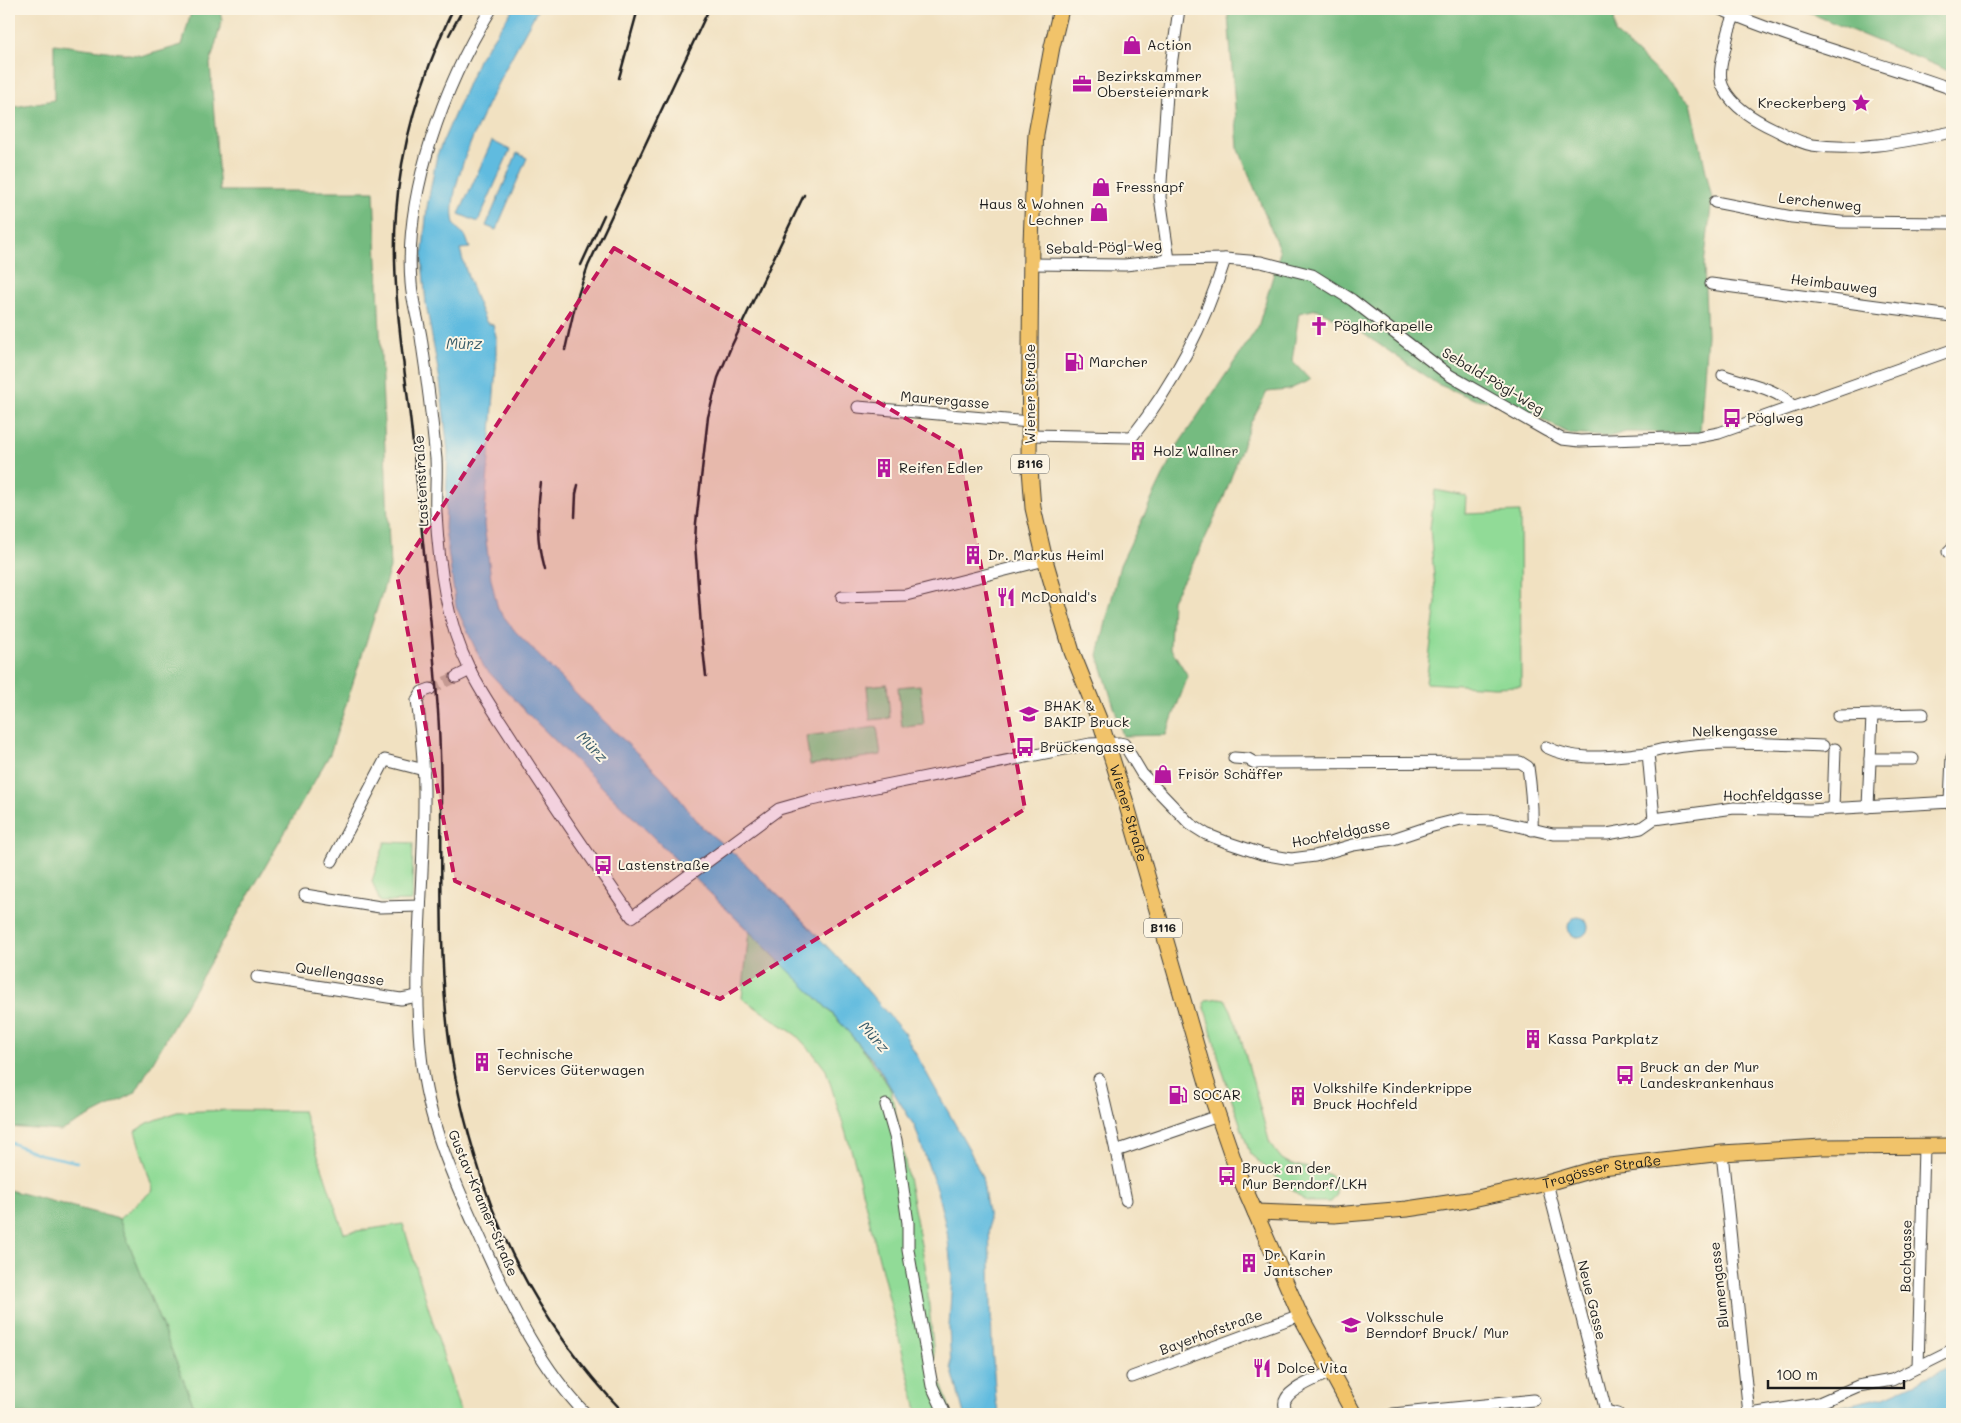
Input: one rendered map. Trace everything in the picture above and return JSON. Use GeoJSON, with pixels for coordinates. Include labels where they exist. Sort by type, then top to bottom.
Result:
{"type":"FeatureCollection","features":[{"type":"Feature","properties":{"kind":"main road","name":"Wiener Straße"},"geometry":{"type":"LineString","coordinates":[[1061,9],[1036,134],[1031,264],[1030,428],[1033,508],[1045,560],[1072,652],[1107,743],[1218,1116],[1238,1173],[1300,1316],[1354,1414]]}},
{"type":"Feature","properties":{"kind":"main road","name":"Tragösser Straße"},"geometry":{"type":"LineString","coordinates":[[1254,1212],[1334,1214],[1389,1212],[1468,1200],[1547,1183],[1602,1167],[1722,1153],[1822,1147],[1952,1146]]}},
{"type":"Feature","properties":{"kind":"street","name":"Lastenstraße"},"geometry":{"type":"LineString","coordinates":[[491,9],[473,39],[445,100],[423,162],[410,256],[413,303],[432,411],[437,486],[436,511],[446,600],[458,642],[470,670],[528,765],[632,917],[779,809],[812,800],[1090,744],[1107,743]]}},
{"type":"Feature","properties":{"kind":"street"},"geometry":{"type":"LineString","coordinates":[[1169,260],[1160,197],[1167,94],[1179,9]]}},
{"type":"Feature","properties":{"kind":"street"},"geometry":{"type":"LineString","coordinates":[[1720,9],[1810,44],[1952,89]]}},
{"type":"Feature","properties":{"kind":"street"},"geometry":{"type":"LineString","coordinates":[[1735,15],[1721,63],[1721,76],[1724,88],[1739,107],[1756,120],[1811,145],[1852,147],[1914,140],[1952,132]]}},
{"type":"Feature","properties":{"kind":"street","name":"Lerchenweg"},"geometry":{"type":"LineString","coordinates":[[1716,202],[1792,216],[1840,222],[1952,223]]}},
{"type":"Feature","properties":{"kind":"street","name":"Sebald-Pögl-Weg"},"geometry":{"type":"LineString","coordinates":[[1031,264],[1125,264],[1169,260],[1225,259],[1261,262],[1312,275],[1352,300],[1449,376],[1562,439],[1580,441],[1698,437],[1719,433],[1952,350]]}},
{"type":"Feature","properties":{"kind":"street","name":"Maurergasse"},"geometry":{"type":"LineString","coordinates":[[858,407],[1030,428],[1132,437],[1196,336],[1215,291],[1225,259]]}},
{"type":"Feature","properties":{"kind":"street","name":"Heimbauweg"},"geometry":{"type":"LineString","coordinates":[[1711,284],[1952,316]]}},
{"type":"Feature","properties":{"kind":"street"},"geometry":{"type":"LineString","coordinates":[[1723,374],[1775,392],[1786,398],[1792,406]]}},
{"type":"Feature","properties":{"kind":"street"},"geometry":{"type":"LineString","coordinates":[[842,597],[906,595],[955,581],[1045,560]]}},
{"type":"Feature","properties":{"kind":"street"},"geometry":{"type":"LineString","coordinates":[[456,677],[470,670]]}},
{"type":"Feature","properties":{"kind":"street","name":"Gustav-Kramer-Straße"},"geometry":{"type":"LineString","coordinates":[[430,689],[422,692],[417,700],[422,734],[424,770],[418,996],[421,1058],[427,1095],[436,1134],[456,1187],[519,1320],[555,1376],[586,1414]]}},
{"type":"Feature","properties":{"kind":"street"},"geometry":{"type":"LineString","coordinates":[[1838,716],[1923,714]]}},
{"type":"Feature","properties":{"kind":"street"},"geometry":{"type":"LineString","coordinates":[[1868,807],[1872,715]]}},
{"type":"Feature","properties":{"kind":"street","name":"Hochfeldgasse"},"geometry":{"type":"LineString","coordinates":[[1107,743],[1124,744],[1142,774],[1190,824],[1206,834],[1262,854],[1291,858],[1315,856],[1353,845],[1393,839],[1429,826],[1462,819],[1492,820],[1553,834],[1607,834],[1641,828],[1654,819],[1734,808],[1833,809],[1951,802],[1952,757]]}},
{"type":"Feature","properties":{"kind":"street","name":"Nelkengasse"},"geometry":{"type":"LineString","coordinates":[[1648,753],[1672,747],[1738,744],[1823,746]]}},
{"type":"Feature","properties":{"kind":"street"},"geometry":{"type":"LineString","coordinates":[[1546,747],[1562,754],[1579,758],[1648,753],[1654,819]]}},
{"type":"Feature","properties":{"kind":"street","name":"Hochfeldgasse"},"geometry":{"type":"LineString","coordinates":[[1833,809],[1835,749]]}},
{"type":"Feature","properties":{"kind":"street"},"geometry":{"type":"LineString","coordinates":[[1234,758],[1248,759],[1255,763],[1520,762],[1528,767],[1532,805],[1532,830]]}},
{"type":"Feature","properties":{"kind":"street"},"geometry":{"type":"LineString","coordinates":[[1870,759],[1913,759]]}},
{"type":"Feature","properties":{"kind":"street"},"geometry":{"type":"LineString","coordinates":[[332,861],[385,760],[424,770]]}},
{"type":"Feature","properties":{"kind":"street"},"geometry":{"type":"LineString","coordinates":[[305,895],[380,907],[420,906]]}},
{"type":"Feature","properties":{"kind":"street","name":"Quellengasse"},"geometry":{"type":"LineString","coordinates":[[257,977],[401,998],[418,996]]}},
{"type":"Feature","properties":{"kind":"street"},"geometry":{"type":"LineString","coordinates":[[1099,1078],[1126,1200]]}},
{"type":"Feature","properties":{"kind":"street"},"geometry":{"type":"LineString","coordinates":[[886,1105],[896,1140],[908,1223],[908,1250],[932,1386],[945,1414]]}},
{"type":"Feature","properties":{"kind":"street"},"geometry":{"type":"LineString","coordinates":[[1116,1151],[1218,1116]]}},
{"type":"Feature","properties":{"kind":"street","name":"Bachgasse"},"geometry":{"type":"LineString","coordinates":[[1918,1367],[1924,1147]]}},
{"type":"Feature","properties":{"kind":"street","name":"Blumengasse"},"geometry":{"type":"LineString","coordinates":[[1722,1153],[1750,1414]]}},
{"type":"Feature","properties":{"kind":"street","name":"Neue Gasse"},"geometry":{"type":"LineString","coordinates":[[1547,1183],[1606,1411],[1618,1414]]}},
{"type":"Feature","properties":{"kind":"street","name":"Bayerhofstraße"},"geometry":{"type":"LineString","coordinates":[[1132,1378],[1300,1316]]}},
{"type":"Feature","properties":{"kind":"street"},"geometry":{"type":"LineString","coordinates":[[1750,1414],[1819,1403],[1858,1386],[1892,1380],[1952,1350]]}},
{"type":"Feature","properties":{"kind":"street"},"geometry":{"type":"LineString","coordinates":[[1287,1414],[1284,1406],[1286,1397],[1296,1389],[1330,1372]]}},
{"type":"Feature","properties":{"kind":"street"},"geometry":{"type":"LineString","coordinates":[[1393,1414],[1534,1400]]}},
{"type":"Feature","properties":{"kind":"highlighted area"},"geometry":{"type":"Polygon","coordinates":[[[614,248],[960,450],[1025,809],[720,999],[455,881],[397,575],[614,248]]]}},
{"type":"Feature","properties":{"kind":"green space"},"geometry":{"type":"Polygon","coordinates":[[[192,9],[219,9],[222,20],[210,64],[220,191],[374,191],[390,568],[330,754],[135,1093],[61,1131],[9,1127],[9,108],[54,100],[54,44],[144,56],[182,45],[192,9]]]}},
{"type":"Feature","properties":{"kind":"green space"},"geometry":{"type":"Polygon","coordinates":[[[1231,9],[1614,9],[1615,33],[1691,103],[1712,199],[1704,265],[1707,335],[1700,433],[1626,432],[1608,437],[1570,434],[1518,404],[1474,399],[1437,384],[1358,330],[1317,309],[1299,313],[1292,361],[1310,380],[1288,390],[1267,392],[1251,422],[1224,497],[1199,552],[1172,600],[1170,647],[1188,676],[1166,735],[1123,736],[1098,655],[1120,565],[1178,445],[1258,327],[1280,252],[1238,147],[1228,15],[1231,9]]]}},
{"type":"Feature","properties":{"kind":"green space"},"geometry":{"type":"Polygon","coordinates":[[[1800,9],[1952,9],[1952,73],[1940,67],[1800,9]]]}},
{"type":"Feature","properties":{"kind":"green space"},"geometry":{"type":"Polygon","coordinates":[[[1435,490],[1466,496],[1465,514],[1520,512],[1521,686],[1495,687],[1426,683],[1436,602],[1430,528],[1435,490]]]}},
{"type":"Feature","properties":{"kind":"green space"},"geometry":{"type":"Polygon","coordinates":[[[887,684],[890,718],[870,720],[867,686],[887,684]]]}},
{"type":"Feature","properties":{"kind":"green space"},"geometry":{"type":"Polygon","coordinates":[[[920,685],[924,725],[902,727],[898,687],[920,685]]]}},
{"type":"Feature","properties":{"kind":"green space"},"geometry":{"type":"Polygon","coordinates":[[[877,727],[881,755],[810,765],[806,736],[877,727]]]}},
{"type":"Feature","properties":{"kind":"green space"},"geometry":{"type":"Polygon","coordinates":[[[385,842],[413,843],[412,901],[380,902],[372,881],[385,842]]]}},
{"type":"Feature","properties":{"kind":"green space"},"geometry":{"type":"Polygon","coordinates":[[[749,931],[843,1026],[860,1046],[891,1090],[925,1265],[935,1367],[952,1414],[918,1414],[854,1159],[826,1070],[796,1035],[742,998],[749,931]]]}},
{"type":"Feature","properties":{"kind":"green space"},"geometry":{"type":"Polygon","coordinates":[[[1225,999],[1240,1035],[1270,1144],[1282,1159],[1291,1164],[1321,1171],[1332,1176],[1336,1187],[1336,1196],[1331,1202],[1306,1202],[1250,1154],[1221,1066],[1204,1003],[1207,1000],[1225,999]]]}},
{"type":"Feature","properties":{"kind":"green space"},"geometry":{"type":"Polygon","coordinates":[[[230,1110],[303,1111],[344,1233],[403,1224],[461,1414],[197,1414],[119,1219],[153,1190],[135,1131],[148,1123],[177,1112],[230,1110]]]}},
{"type":"Feature","properties":{"kind":"green space"},"geometry":{"type":"Polygon","coordinates":[[[9,1190],[119,1219],[197,1414],[9,1414],[9,1190]]]}},
{"type":"Feature","properties":{"kind":"water","name":"Mürz"},"geometry":{"type":"Polygon","coordinates":[[[513,9],[538,9],[513,53],[469,146],[459,176],[453,203],[454,223],[464,234],[470,248],[460,249],[468,276],[485,320],[493,325],[496,336],[496,367],[484,525],[491,579],[498,609],[515,631],[577,695],[663,778],[702,827],[738,857],[786,903],[855,976],[904,1033],[969,1149],[982,1177],[989,1219],[992,1347],[996,1401],[999,1414],[964,1414],[951,1367],[949,1327],[952,1276],[947,1231],[937,1191],[915,1127],[876,1064],[832,1013],[529,715],[484,667],[456,607],[445,529],[448,452],[440,381],[426,304],[422,260],[427,207],[437,155],[478,60],[513,9]]]}},
{"type":"Feature","properties":{"kind":"water"},"geometry":{"type":"Polygon","coordinates":[[[492,141],[510,150],[478,222],[459,214],[492,141]]]}},
{"type":"Feature","properties":{"kind":"water"},"geometry":{"type":"Polygon","coordinates":[[[517,153],[527,158],[496,230],[486,226],[517,153]]]}},
{"type":"Feature","properties":{"kind":"water"},"geometry":{"type":"Polygon","coordinates":[[[1578,917],[1585,920],[1588,927],[1585,934],[1578,937],[1571,934],[1568,927],[1571,920],[1578,917]]]}},
{"type":"Feature","properties":{"kind":"water"},"geometry":{"type":"Polygon","coordinates":[[[1952,1366],[1952,1414],[1807,1414],[1882,1397],[1952,1366]]]}},
{"type":"Feature","properties":{"kind":"waterway"},"geometry":{"type":"LineString","coordinates":[[9,1142],[39,1154],[77,1162]]}},
{"type":"Feature","properties":{"kind":"tunnel"},"geometry":{"type":"LineString","coordinates":[[430,689],[456,677]]}},
{"type":"Feature","properties":{"kind":"railway"},"geometry":{"type":"LineString","coordinates":[[453,9],[432,58],[408,134],[399,186],[395,240],[396,293],[422,532],[438,711],[441,786],[443,974],[448,1030],[453,1067],[465,1121],[500,1228],[534,1295],[554,1326],[599,1386],[625,1414]]}},
{"type":"Feature","properties":{"kind":"railway"},"geometry":{"type":"LineString","coordinates":[[449,35],[463,9]]}},
{"type":"Feature","properties":{"kind":"railway"},"geometry":{"type":"LineString","coordinates":[[619,78],[638,9]]}},
{"type":"Feature","properties":{"kind":"railway"},"geometry":{"type":"LineString","coordinates":[[565,350],[576,301],[588,266],[709,9]]}},
{"type":"Feature","properties":{"kind":"railway"},"geometry":{"type":"LineString","coordinates":[[706,676],[695,543],[708,417],[718,378],[731,347],[804,195]]}},
{"type":"Feature","properties":{"kind":"railway"},"geometry":{"type":"LineString","coordinates":[[581,265],[604,215]]}},
{"type":"Feature","properties":{"kind":"railway"},"geometry":{"type":"LineString","coordinates":[[541,483],[538,527],[544,570]]}},
{"type":"Feature","properties":{"kind":"railway"},"geometry":{"type":"LineString","coordinates":[[575,517],[578,485]]}},
{"type":"Feature","properties":{"kind":"place","name":"Action"},"geometry":{"type":"Point","coordinates":[1132,45]}},
{"type":"Feature","properties":{"kind":"place","name":"Bezirkskammer Obersteiermark"},"geometry":{"type":"Point","coordinates":[1082,84]}},
{"type":"Feature","properties":{"kind":"place","name":"Kreckerberg"},"geometry":{"type":"Point","coordinates":[1861,103]}},
{"type":"Feature","properties":{"kind":"place","name":"Fressnapf"},"geometry":{"type":"Point","coordinates":[1101,187]}},
{"type":"Feature","properties":{"kind":"place","name":"Haus & Wohnen Lechner"},"geometry":{"type":"Point","coordinates":[1099,212]}},
{"type":"Feature","properties":{"kind":"place","name":"Pöglhofkapelle"},"geometry":{"type":"Point","coordinates":[1319,326]}},
{"type":"Feature","properties":{"kind":"place","name":"Marcher"},"geometry":{"type":"Point","coordinates":[1074,362]}},
{"type":"Feature","properties":{"kind":"place","name":"Pöglweg"},"geometry":{"type":"Point","coordinates":[1732,418]}},
{"type":"Feature","properties":{"kind":"place","name":"Holz Wallner"},"geometry":{"type":"Point","coordinates":[1138,451]}},
{"type":"Feature","properties":{"kind":"place","name":"Reifen Edler"},"geometry":{"type":"Point","coordinates":[884,468]}},
{"type":"Feature","properties":{"kind":"place","name":"Dr. Markus Heiml"},"geometry":{"type":"Point","coordinates":[973,555]}},
{"type":"Feature","properties":{"kind":"place","name":"McDonald's"},"geometry":{"type":"Point","coordinates":[1006,597]}},
{"type":"Feature","properties":{"kind":"place","name":"BHAK & BAKIP Bruck"},"geometry":{"type":"Point","coordinates":[1029,714]}},
{"type":"Feature","properties":{"kind":"place","name":"Brückengasse"},"geometry":{"type":"Point","coordinates":[1025,747]}},
{"type":"Feature","properties":{"kind":"place","name":"Frisör Schäffer"},"geometry":{"type":"Point","coordinates":[1163,774]}},
{"type":"Feature","properties":{"kind":"place","name":"Lastenstraße"},"geometry":{"type":"Point","coordinates":[603,865]}},
{"type":"Feature","properties":{"kind":"place","name":"Kassa Parkplatz"},"geometry":{"type":"Point","coordinates":[1533,1039]}},
{"type":"Feature","properties":{"kind":"place","name":"Technische Services Güterwagen"},"geometry":{"type":"Point","coordinates":[482,1062]}},
{"type":"Feature","properties":{"kind":"place","name":"Bruck an der Mur Landeskrankenhaus"},"geometry":{"type":"Point","coordinates":[1625,1075]}},
{"type":"Feature","properties":{"kind":"place","name":"SOCAR"},"geometry":{"type":"Point","coordinates":[1178,1095]}},
{"type":"Feature","properties":{"kind":"place","name":"Volkshilfe Kinderkrippe Bruck Hochfeld"},"geometry":{"type":"Point","coordinates":[1298,1096]}},
{"type":"Feature","properties":{"kind":"place","name":"Bruck an der Mur Berndorf/LKH"},"geometry":{"type":"Point","coordinates":[1227,1176]}},
{"type":"Feature","properties":{"kind":"place","name":"Dr. Karin Jantscher"},"geometry":{"type":"Point","coordinates":[1249,1263]}},
{"type":"Feature","properties":{"kind":"place","name":"Volksschule Berndorf Bruck/ Mur"},"geometry":{"type":"Point","coordinates":[1351,1325]}},
{"type":"Feature","properties":{"kind":"place","name":"Dolce Vita"},"geometry":{"type":"Point","coordinates":[1262,1368]}}]}
